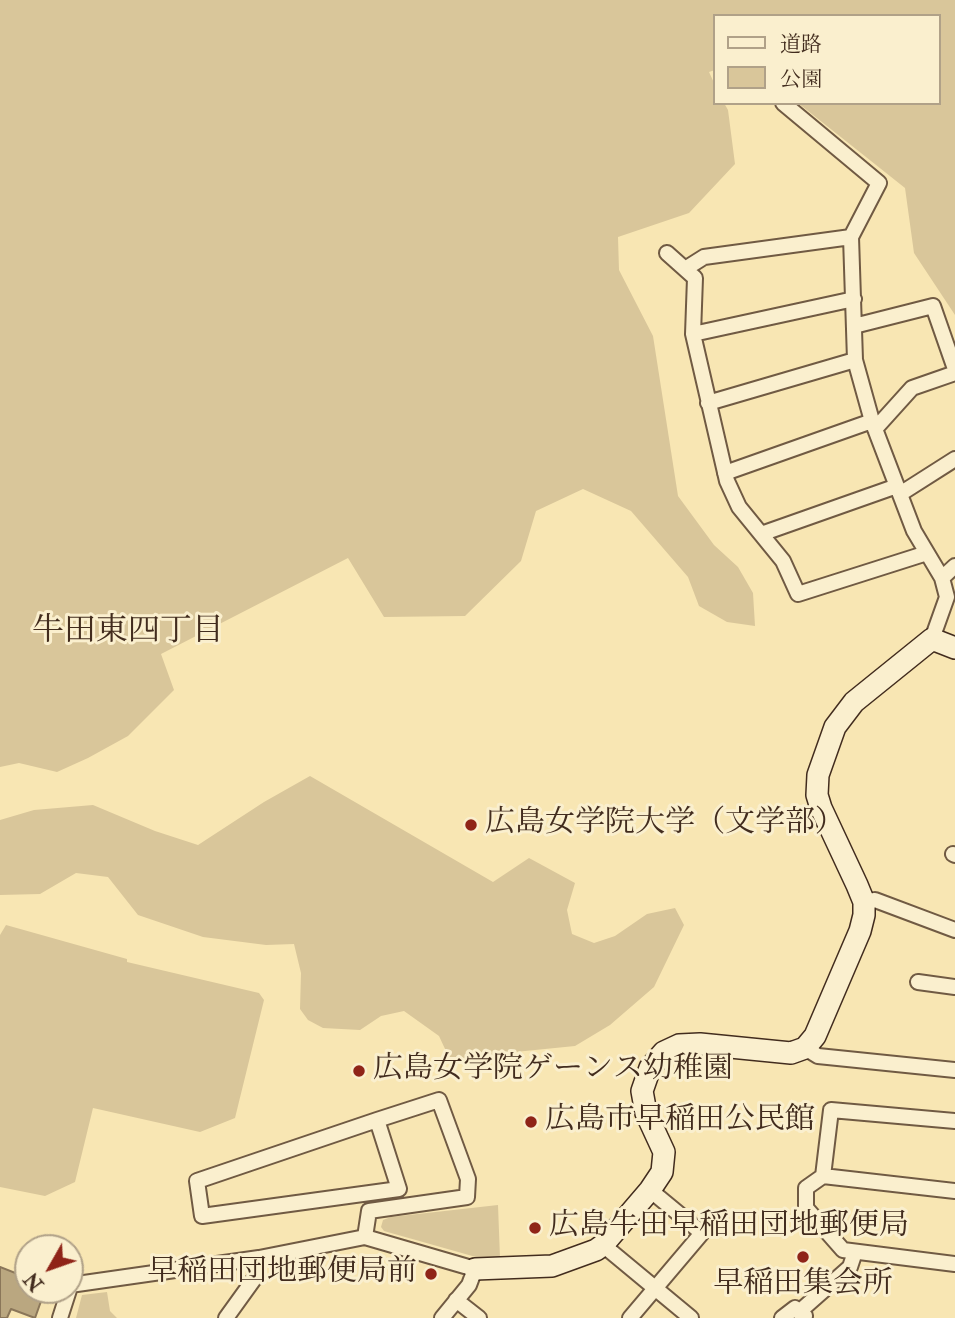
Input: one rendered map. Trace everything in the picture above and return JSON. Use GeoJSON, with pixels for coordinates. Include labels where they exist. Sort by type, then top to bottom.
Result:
{"type":"FeatureCollection","features":[{"type":"Feature","properties":{"kind":"street"},"geometry":{"type":"LineString","coordinates":[[84,1286],[259,1258],[365,1237],[475,1269],[552,1266],[603,1245],[662,1172],[664,1152],[646,1113],[642,1091],[650,1068],[664,1052],[679,1045],[700,1044],[791,1053],[805,1048],[815,1036],[864,915],[864,902],[821,808],[817,795],[817,775],[835,727],[843,714],[932,639],[947,597],[942,578],[914,531],[898,490],[874,425],[855,360],[851,237],[879,183],[785,105]]}},
{"type":"Feature","properties":{"kind":"street"},"geometry":{"type":"LineString","coordinates":[[685,270],[704,257],[851,237]]}},
{"type":"Feature","properties":{"kind":"street"},"geometry":{"type":"LineString","coordinates":[[667,253],[695,278],[693,334],[725,473],[739,507],[783,561],[798,594],[927,553]]}},
{"type":"Feature","properties":{"kind":"street"},"geometry":{"type":"LineString","coordinates":[[693,334],[854,299]]}},
{"type":"Feature","properties":{"kind":"street"},"geometry":{"type":"LineString","coordinates":[[725,473],[874,425],[912,388],[955,371],[933,306],[854,326]]}},
{"type":"Feature","properties":{"kind":"street"},"geometry":{"type":"LineString","coordinates":[[708,403],[855,360]]}},
{"type":"Feature","properties":{"kind":"street"},"geometry":{"type":"LineString","coordinates":[[761,534],[898,490],[955,459]]}},
{"type":"Feature","properties":{"kind":"street"},"geometry":{"type":"LineString","coordinates":[[942,578],[955,566]]}},
{"type":"Feature","properties":{"kind":"street"},"geometry":{"type":"LineString","coordinates":[[932,639],[955,648]]}},
{"type":"Feature","properties":{"kind":"street"},"geometry":{"type":"LineString","coordinates":[[864,902],[875,900],[955,930]]}},
{"type":"Feature","properties":{"kind":"street"},"geometry":{"type":"LineString","coordinates":[[918,982],[955,987]]}},
{"type":"Feature","properties":{"kind":"street"},"geometry":{"type":"LineString","coordinates":[[805,1048],[818,1056],[955,1070]]}},
{"type":"Feature","properties":{"kind":"street"},"geometry":{"type":"LineString","coordinates":[[365,1237],[369,1211],[467,1197],[468,1178],[439,1100],[377,1120],[197,1181],[202,1216],[400,1189],[377,1120]]}},
{"type":"Feature","properties":{"kind":"street"},"geometry":{"type":"LineString","coordinates":[[824,1176],[831,1110],[955,1121]]}},
{"type":"Feature","properties":{"kind":"street"},"geometry":{"type":"LineString","coordinates":[[955,1191],[824,1176],[806,1188],[806,1208],[843,1250],[955,1264]]}},
{"type":"Feature","properties":{"kind":"street"},"geometry":{"type":"LineString","coordinates":[[630,1318],[702,1233],[650,1190]]}},
{"type":"Feature","properties":{"kind":"street"},"geometry":{"type":"LineString","coordinates":[[603,1245],[691,1318]]}},
{"type":"Feature","properties":{"kind":"street"},"geometry":{"type":"LineString","coordinates":[[782,1318],[794,1308],[803,1315],[850,1267],[855,1252]]}},
{"type":"Feature","properties":{"kind":"street"},"geometry":{"type":"LineString","coordinates":[[226,1318],[257,1275],[259,1258]]}},
{"type":"Feature","properties":{"kind":"street"},"geometry":{"type":"LineString","coordinates":[[442,1318],[469,1285],[475,1269]]}},
{"type":"Feature","properties":{"kind":"street"},"geometry":{"type":"LineString","coordinates":[[456,1300],[479,1318]]}},
{"type":"Feature","properties":{"kind":"green space"},"geometry":{"type":"Polygon","coordinates":[[[0,0],[955,0],[955,315],[914,253],[905,188],[801,105],[941,105],[941,14],[713,14],[713,71],[709,72],[713,81],[713,105],[725,105],[728,110],[735,164],[689,213],[618,237],[619,270],[653,336],[678,496],[714,545],[738,567],[753,593],[755,626],[727,622],[699,606],[688,577],[631,511],[583,489],[536,511],[521,561],[465,616],[384,617],[348,558],[161,654],[174,690],[128,736],[57,772],[19,763],[0,767],[0,0]]]}},
{"type":"Feature","properties":{"kind":"green space"},"geometry":{"type":"Polygon","coordinates":[[[310,776],[493,882],[529,858],[575,883],[567,910],[572,934],[594,943],[615,936],[647,914],[675,908],[684,925],[654,987],[610,1025],[575,1046],[515,1052],[452,1064],[439,1036],[404,1011],[381,1016],[360,1030],[323,1028],[308,1020],[300,1009],[301,973],[294,944],[266,945],[203,937],[138,915],[108,877],[76,873],[40,894],[0,895],[0,820],[34,810],[93,805],[155,831],[198,845],[310,776]]]}},
{"type":"Feature","properties":{"kind":"green space"},"geometry":{"type":"Polygon","coordinates":[[[6,925],[127,959],[127,962],[259,993],[264,1000],[235,1118],[200,1132],[93,1108],[75,1182],[45,1196],[0,1187],[0,935],[6,925]]]}},
{"type":"Feature","properties":{"kind":"green space"},"geometry":{"type":"Polygon","coordinates":[[[498,1205],[500,1258],[483,1259],[384,1231],[381,1227],[383,1220],[391,1217],[498,1205]]]}},
{"type":"Feature","properties":{"kind":"green space"},"geometry":{"type":"Polygon","coordinates":[[[107,1292],[110,1311],[117,1318],[76,1318],[80,1304],[84,1304],[84,1295],[107,1292]]]}},
{"type":"Feature","properties":{"kind":"shaded area"},"geometry":{"type":"Polygon","coordinates":[[[0,1267],[14,1272],[14,1304],[40,1304],[35,1318],[11,1309],[7,1318],[0,1318],[0,1267]]]}},
{"type":"Feature","properties":{"kind":"place","name":"広島女学院大学（文学部）"},"geometry":{"type":"Point","coordinates":[471,825]}},
{"type":"Feature","properties":{"kind":"place","name":"広島女学院ゲーンス幼稚園"},"geometry":{"type":"Point","coordinates":[359,1071]}},
{"type":"Feature","properties":{"kind":"place","name":"広島市早稲田公民館"},"geometry":{"type":"Point","coordinates":[531,1122]}},
{"type":"Feature","properties":{"kind":"place","name":"広島牛田早稲田団地郵便局"},"geometry":{"type":"Point","coordinates":[535,1228]}},
{"type":"Feature","properties":{"kind":"place","name":"早稲田集会所"},"geometry":{"type":"Point","coordinates":[803,1257]}},
{"type":"Feature","properties":{"kind":"place","name":"早稲田団地郵便局前"},"geometry":{"type":"Point","coordinates":[431,1274]}},
{"type":"Feature","properties":{"kind":"district","name":"牛田東四丁目"},"geometry":{"type":"Point","coordinates":[128,633]}}]}
